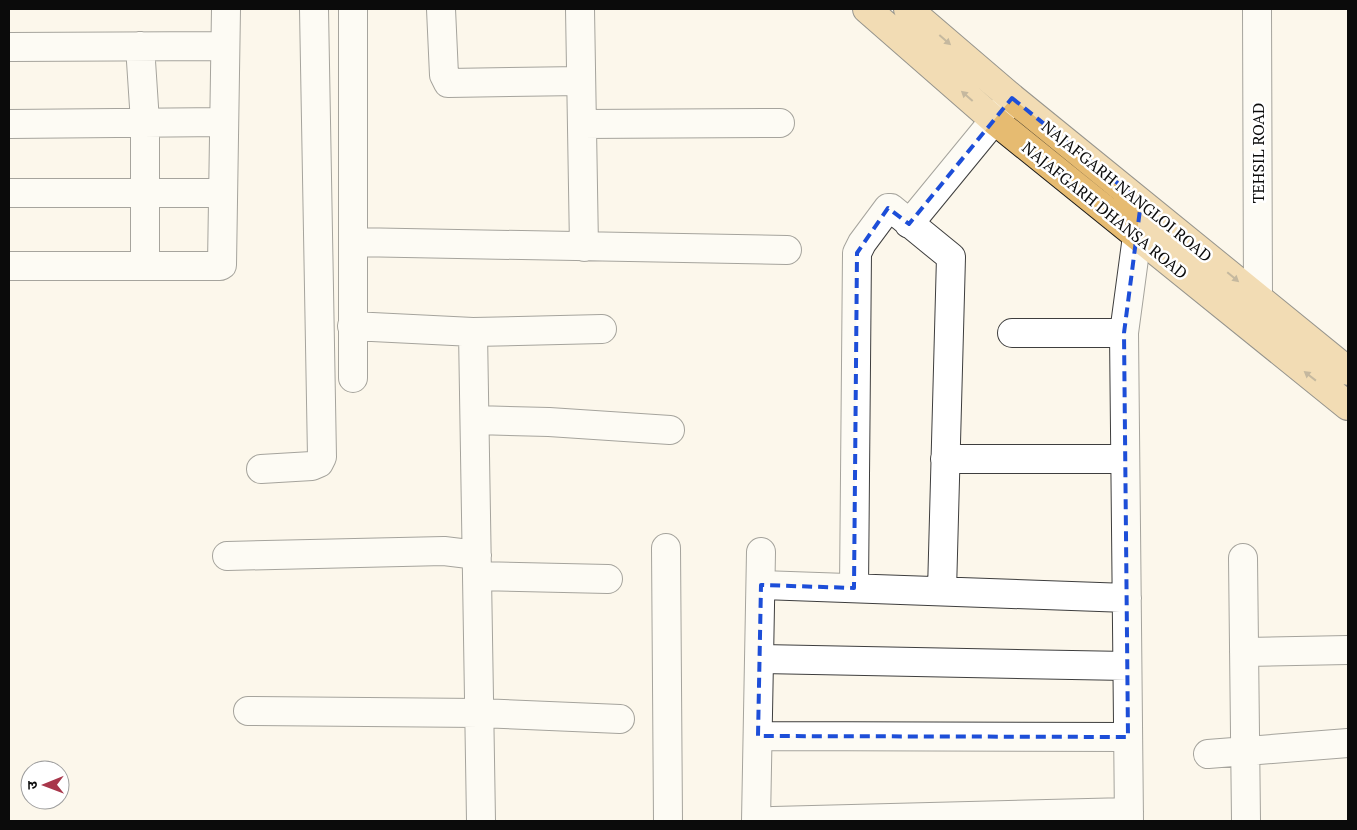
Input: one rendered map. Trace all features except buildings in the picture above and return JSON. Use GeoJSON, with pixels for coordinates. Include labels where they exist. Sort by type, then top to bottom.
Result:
{"type":"FeatureCollection","features":[{"type":"Feature","properties":{"kind":"main road","name":"NAJAFGARH DHANSA ROAD"},"geometry":{"type":"LineString","coordinates":[[867,9],[994,120],[1348,406]]}},
{"type":"Feature","properties":{"kind":"main road","name":"NAJAFGARH NANGLOI ROAD"},"geometry":{"type":"LineString","coordinates":[[908,9],[1012,98],[1348,371]]}},
{"type":"Feature","properties":{"kind":"street"},"geometry":{"type":"LineString","coordinates":[[9,266],[220,266],[226,9]]}},
{"type":"Feature","properties":{"kind":"street"},"geometry":{"type":"LineString","coordinates":[[261,469],[312,466],[319,464],[322,457],[314,9]]}},
{"type":"Feature","properties":{"kind":"street"},"geometry":{"type":"LineString","coordinates":[[352,378],[353,9]]}},
{"type":"Feature","properties":{"kind":"street"},"geometry":{"type":"LineString","coordinates":[[441,9],[444,75],[448,82],[581,81]]}},
{"type":"Feature","properties":{"kind":"street"},"geometry":{"type":"LineString","coordinates":[[580,9],[584,247]]}},
{"type":"Feature","properties":{"kind":"street","name":"TEHSIL ROAD"},"geometry":{"type":"LineString","coordinates":[[1257,9],[1258,298]]}},
{"type":"Feature","properties":{"kind":"street"},"geometry":{"type":"LineString","coordinates":[[140,46],[144,122],[145,266]]}},
{"type":"Feature","properties":{"kind":"street"},"geometry":{"type":"LineString","coordinates":[[9,47],[225,46]]}},
{"type":"Feature","properties":{"kind":"street"},"geometry":{"type":"LineString","coordinates":[[909,224],[1012,98]]}},
{"type":"Feature","properties":{"kind":"street"},"geometry":{"type":"LineString","coordinates":[[9,124],[224,122]]}},
{"type":"Feature","properties":{"kind":"street"},"geometry":{"type":"LineString","coordinates":[[582,124],[780,123]]}},
{"type":"Feature","properties":{"kind":"street"},"geometry":{"type":"LineString","coordinates":[[9,193],[222,193]]}},
{"type":"Feature","properties":{"kind":"street"},"geometry":{"type":"LineString","coordinates":[[773,821],[1129,816],[1124,333],[1142,202]]}},
{"type":"Feature","properties":{"kind":"street"},"geometry":{"type":"LineString","coordinates":[[854,588],[857,253],[862,243],[888,208],[891,208],[951,257],[942,591]]}},
{"type":"Feature","properties":{"kind":"street"},"geometry":{"type":"LineString","coordinates":[[353,242],[787,250]]}},
{"type":"Feature","properties":{"kind":"street"},"geometry":{"type":"LineString","coordinates":[[352,326],[473,332],[602,329]]}},
{"type":"Feature","properties":{"kind":"street"},"geometry":{"type":"LineString","coordinates":[[473,332],[481,821]]}},
{"type":"Feature","properties":{"kind":"street"},"geometry":{"type":"LineString","coordinates":[[1012,332],[1124,333]]}},
{"type":"Feature","properties":{"kind":"street"},"geometry":{"type":"LineString","coordinates":[[475,420],[549,422],[670,430]]}},
{"type":"Feature","properties":{"kind":"street"},"geometry":{"type":"LineString","coordinates":[[945,459],[1125,459]]}},
{"type":"Feature","properties":{"kind":"street"},"geometry":{"type":"LineString","coordinates":[[666,548],[668,821]]}},
{"type":"Feature","properties":{"kind":"street"},"geometry":{"type":"LineString","coordinates":[[227,556],[426,551],[477,566],[608,579]]}},
{"type":"Feature","properties":{"kind":"street"},"geometry":{"type":"LineString","coordinates":[[756,821],[761,552]]}},
{"type":"Feature","properties":{"kind":"street"},"geometry":{"type":"LineString","coordinates":[[1243,558],[1246,821]]}},
{"type":"Feature","properties":{"kind":"street"},"geometry":{"type":"LineString","coordinates":[[761,585],[1127,598]]}},
{"type":"Feature","properties":{"kind":"street"},"geometry":{"type":"LineString","coordinates":[[1244,652],[1348,650]]}},
{"type":"Feature","properties":{"kind":"street"},"geometry":{"type":"LineString","coordinates":[[759,659],[1127,666]]}},
{"type":"Feature","properties":{"kind":"street"},"geometry":{"type":"LineString","coordinates":[[248,711],[479,713],[620,719]]}},
{"type":"Feature","properties":{"kind":"street"},"geometry":{"type":"LineString","coordinates":[[758,736],[1128,737]]}},
{"type":"Feature","properties":{"kind":"street"},"geometry":{"type":"LineString","coordinates":[[1208,754],[1348,743]]}},
{"type":"Feature","properties":{"kind":"highlighted area"},"geometry":{"type":"Polygon","coordinates":[[[1012,98],[1141,202],[1124,333],[1128,737],[758,736],[761,585],[854,588],[857,253],[888,208],[909,224],[1012,98]]]}}]}
